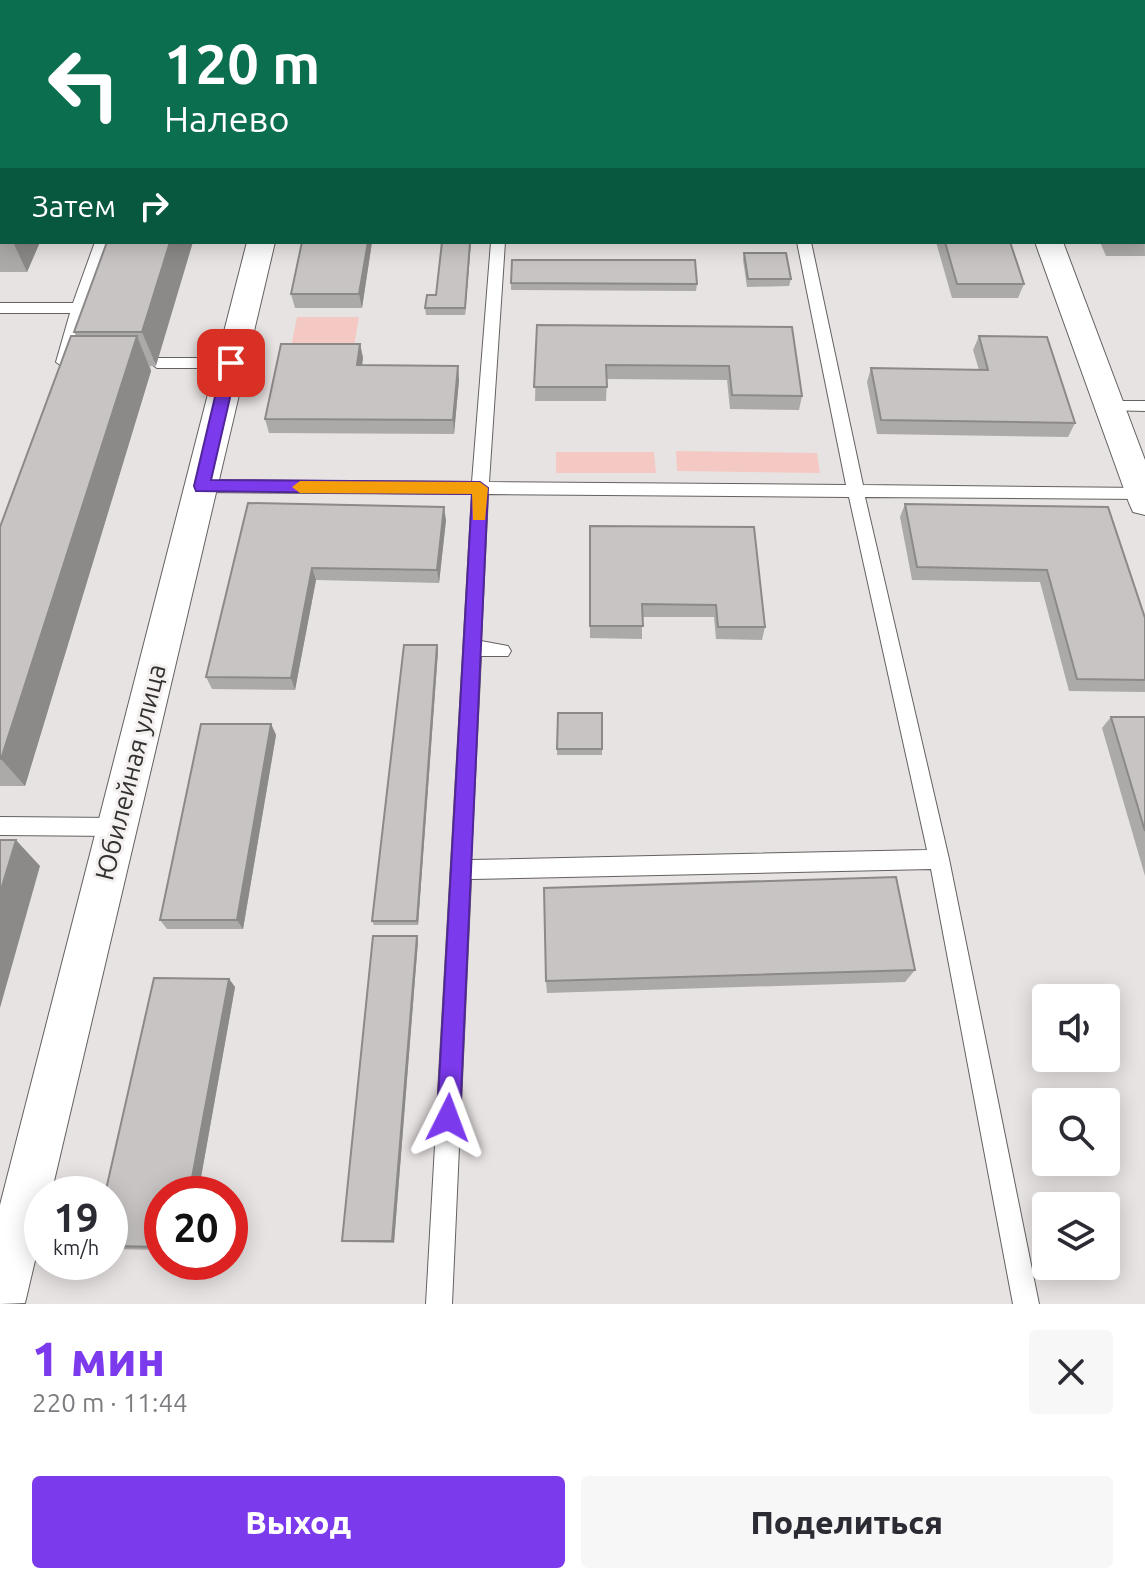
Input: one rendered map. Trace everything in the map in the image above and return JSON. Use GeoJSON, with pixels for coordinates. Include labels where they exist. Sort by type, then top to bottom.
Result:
{"type":"FeatureCollection","features":[{"type":"Feature","properties":{"kind":"street","name":"Юбилейная улица"},"geometry":{"type":"LineString","coordinates":[[0,1303],[261,244]]}},
{"type":"Feature","properties":{"kind":"street"},"geometry":{"type":"LineString","coordinates":[[1050,244],[1143,498]]}},
{"type":"Feature","properties":{"kind":"lane"},"geometry":{"type":"LineString","coordinates":[[66,370],[78,308],[101,244]]}},
{"type":"Feature","properties":{"kind":"lane"},"geometry":{"type":"LineString","coordinates":[[439,1304],[480,488],[498,244]]}},
{"type":"Feature","properties":{"kind":"lane"},"geometry":{"type":"LineString","coordinates":[[804,244],[856,492],[939,859],[1026,1304]]}},
{"type":"Feature","properties":{"kind":"lane"},"geometry":{"type":"LineString","coordinates":[[0,308],[78,308]]}},
{"type":"Feature","properties":{"kind":"lane"},"geometry":{"type":"LineString","coordinates":[[157,363],[231,363]]}},
{"type":"Feature","properties":{"kind":"lane"},"geometry":{"type":"LineString","coordinates":[[1110,406],[1145,406]]}},
{"type":"Feature","properties":{"kind":"lane"},"geometry":{"type":"LineString","coordinates":[[202,486],[1143,498]]}},
{"type":"Feature","properties":{"kind":"lane"},"geometry":{"type":"LineString","coordinates":[[472,648],[502,651]]}},
{"type":"Feature","properties":{"kind":"lane"},"geometry":{"type":"LineString","coordinates":[[0,826],[116,827]]}},
{"type":"Feature","properties":{"kind":"lane"},"geometry":{"type":"LineString","coordinates":[[461,870],[939,859]]}},
{"type":"Feature","properties":{"kind":"shaded area"},"geometry":{"type":"Polygon","coordinates":[[[297,317],[359,317],[353,353],[290,352],[297,317]]]}},
{"type":"Feature","properties":{"kind":"shaded area"},"geometry":{"type":"Polygon","coordinates":[[[676,451],[817,453],[820,473],[677,471],[676,451]]]}},
{"type":"Feature","properties":{"kind":"shaded area"},"geometry":{"type":"Polygon","coordinates":[[[556,452],[654,452],[656,473],[556,473],[556,452]]]}},
{"type":"Feature","properties":{"kind":"building"},"geometry":{"type":"Polygon","coordinates":[[[106,244],[169,244],[142,332],[74,332],[106,244]]]}},
{"type":"Feature","properties":{"kind":"building"},"geometry":{"type":"Polygon","coordinates":[[[302,244],[368,244],[359,294],[291,294],[302,244]]]}},
{"type":"Feature","properties":{"kind":"building"},"geometry":{"type":"Polygon","coordinates":[[[442,244],[470,244],[465,308],[425,308],[427,295],[436,295],[442,244]]]}},
{"type":"Feature","properties":{"kind":"building"},"geometry":{"type":"Polygon","coordinates":[[[946,244],[1011,244],[1024,284],[957,284],[946,244]]]}},
{"type":"Feature","properties":{"kind":"building"},"geometry":{"type":"Polygon","coordinates":[[[744,253],[786,253],[791,279],[748,279],[744,253]]]}},
{"type":"Feature","properties":{"kind":"building"},"geometry":{"type":"Polygon","coordinates":[[[512,260],[695,260],[697,284],[511,283],[512,260]]]}},
{"type":"Feature","properties":{"kind":"building"},"geometry":{"type":"Polygon","coordinates":[[[537,325],[792,327],[802,396],[732,395],[729,366],[606,365],[607,387],[534,387],[537,325]]]}},
{"type":"Feature","properties":{"kind":"building"},"geometry":{"type":"Polygon","coordinates":[[[71,336],[137,336],[0,759],[0,527],[71,336]]]}},
{"type":"Feature","properties":{"kind":"building"},"geometry":{"type":"Polygon","coordinates":[[[979,336],[1047,337],[1075,423],[881,420],[871,368],[988,370],[979,336]]]}},
{"type":"Feature","properties":{"kind":"building"},"geometry":{"type":"Polygon","coordinates":[[[281,344],[360,344],[357,365],[458,366],[453,420],[265,419],[281,344]]]}},
{"type":"Feature","properties":{"kind":"building"},"geometry":{"type":"Polygon","coordinates":[[[248,503],[444,507],[437,570],[312,568],[291,678],[206,677],[248,503]]]}},
{"type":"Feature","properties":{"kind":"building"},"geometry":{"type":"Polygon","coordinates":[[[905,504],[1108,507],[1145,618],[1145,680],[1077,679],[1047,570],[917,567],[905,504]]]}},
{"type":"Feature","properties":{"kind":"building"},"geometry":{"type":"Polygon","coordinates":[[[590,526],[754,527],[765,627],[718,627],[716,605],[642,604],[643,626],[590,626],[590,526]]]}},
{"type":"Feature","properties":{"kind":"building"},"geometry":{"type":"Polygon","coordinates":[[[404,645],[437,645],[417,921],[372,921],[404,645]]]}},
{"type":"Feature","properties":{"kind":"building"},"geometry":{"type":"Polygon","coordinates":[[[558,713],[602,713],[602,749],[557,749],[558,713]]]}},
{"type":"Feature","properties":{"kind":"building"},"geometry":{"type":"Polygon","coordinates":[[[1111,717],[1145,717],[1145,831],[1111,717]]]}},
{"type":"Feature","properties":{"kind":"building"},"geometry":{"type":"Polygon","coordinates":[[[201,724],[271,724],[237,920],[160,920],[201,724]]]}},
{"type":"Feature","properties":{"kind":"building"},"geometry":{"type":"Polygon","coordinates":[[[0,840],[16,840],[0,893],[0,840]]]}},
{"type":"Feature","properties":{"kind":"building"},"geometry":{"type":"Polygon","coordinates":[[[896,877],[915,970],[546,981],[544,888],[896,877]]]}},
{"type":"Feature","properties":{"kind":"building"},"geometry":{"type":"Polygon","coordinates":[[[373,936],[417,936],[392,1241],[342,1241],[373,936]]]}},
{"type":"Feature","properties":{"kind":"building"},"geometry":{"type":"Polygon","coordinates":[[[154,978],[229,979],[192,1176],[144,1176],[144,1247],[128,1246],[128,1176],[109,1176],[154,978]]]}},
{"type":"Feature","properties":{"kind":"slow traffic"},"geometry":{"type":"LineString","coordinates":[[300,487],[480,488],[479,515]]}},
{"type":"Feature","properties":{"kind":"route"},"geometry":{"type":"LineString","coordinates":[[231,363],[202,486],[480,488],[448,1118]]}}]}
